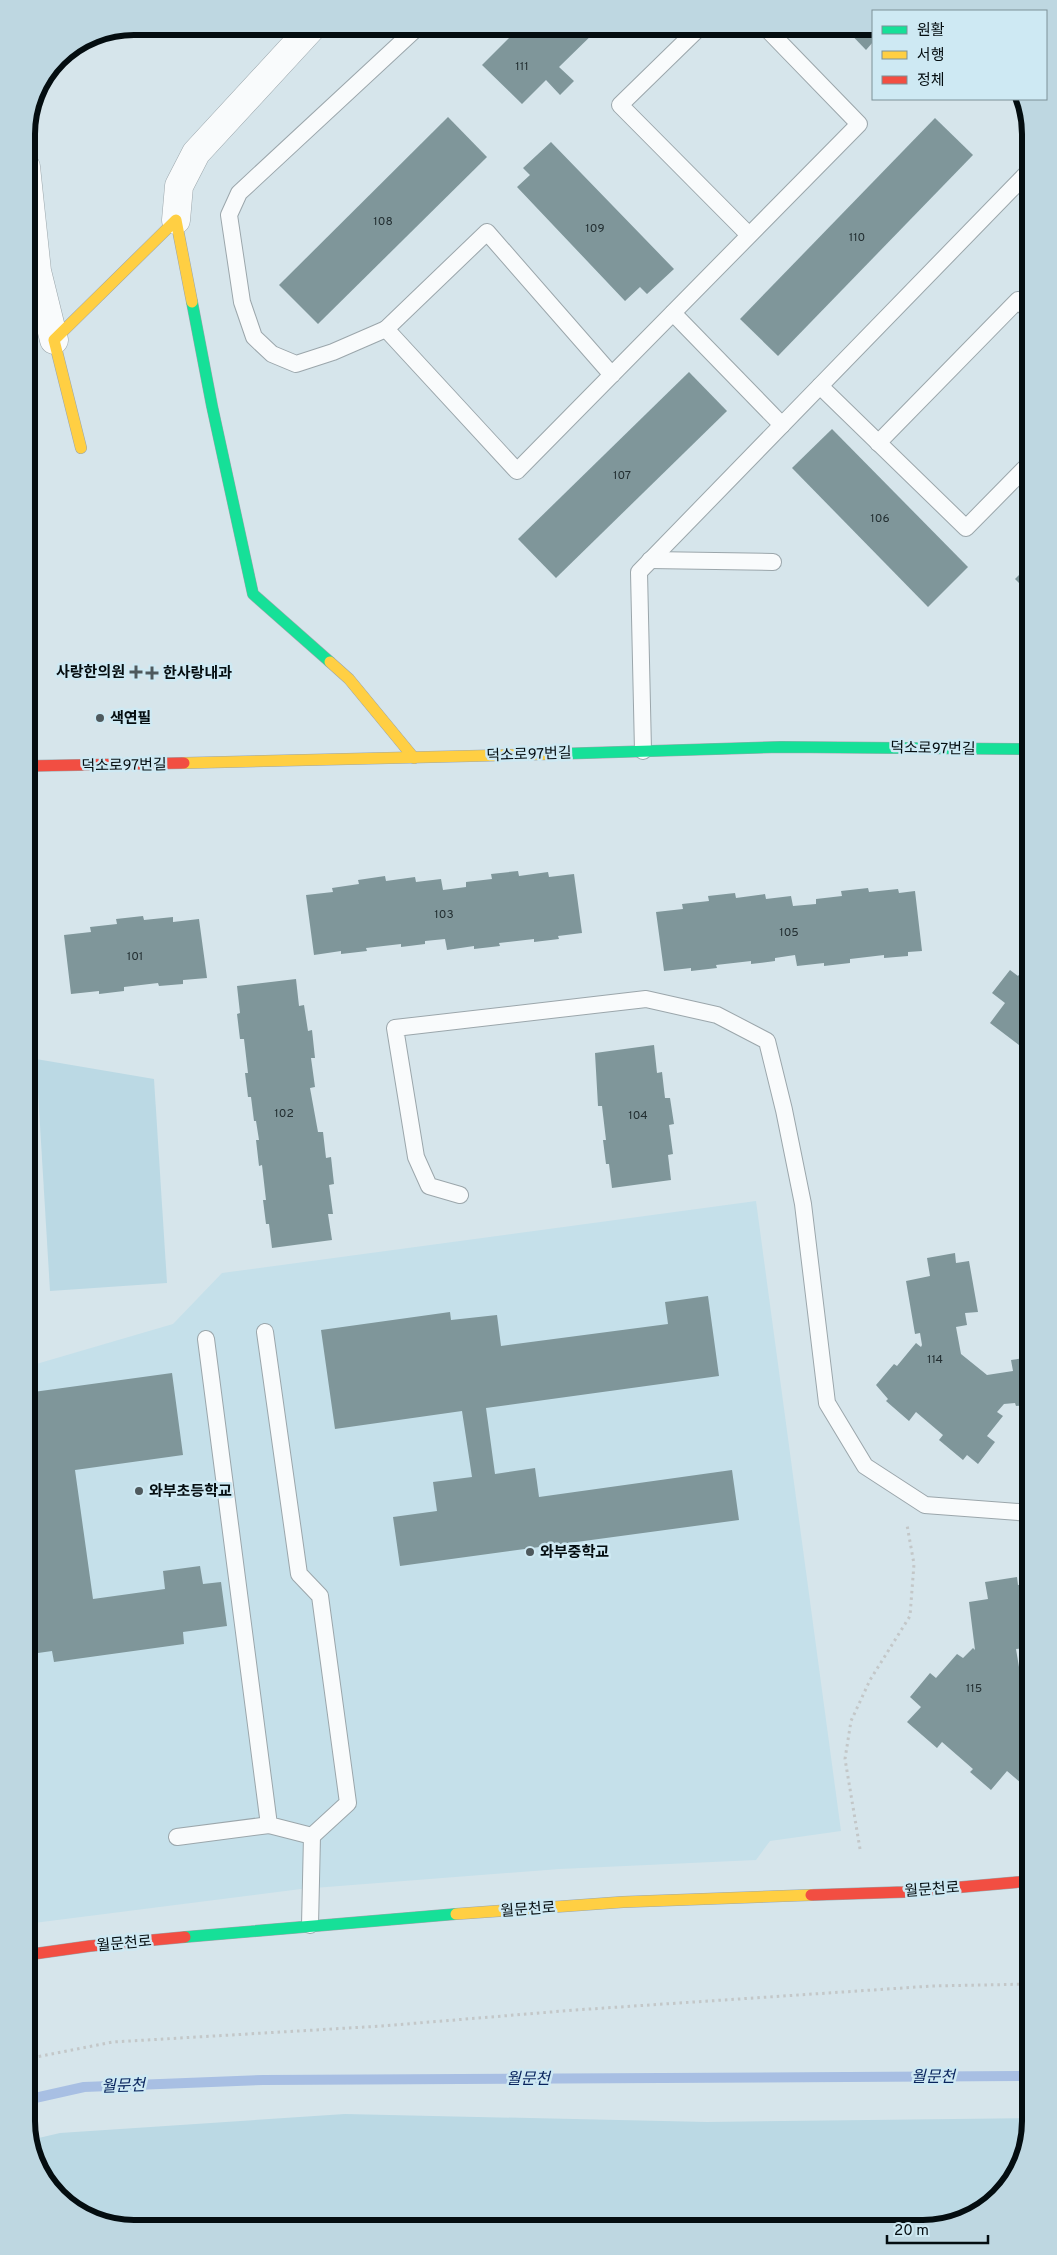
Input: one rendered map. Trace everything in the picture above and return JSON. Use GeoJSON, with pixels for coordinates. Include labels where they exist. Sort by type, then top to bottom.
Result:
{"type":"FeatureCollection","features":[{"type":"Feature","properties":{"kind":"street"},"geometry":{"type":"LineString","coordinates":[[305,35],[196,153],[179,186],[176,220],[212,406],[253,594],[349,679],[414,758]]}},
{"type":"Feature","properties":{"kind":"street"},"geometry":{"type":"LineString","coordinates":[[54,340],[176,220]]}},
{"type":"Feature","properties":{"kind":"street"},"geometry":{"type":"LineString","coordinates":[[35,252],[37,271],[81,448]]}},
{"type":"Feature","properties":{"kind":"street","name":"덕소로97번길"},"geometry":{"type":"LineString","coordinates":[[35,766],[414,758],[781,746],[1022,749]]}},
{"type":"Feature","properties":{"kind":"street","name":"월문천로"},"geometry":{"type":"LineString","coordinates":[[35,1954],[90,1946],[310,1925],[622,1902],[905,1892],[1022,1882]]}},
{"type":"Feature","properties":{"kind":"lane"},"geometry":{"type":"LineString","coordinates":[[409,35],[239,193],[229,215],[242,302],[254,337],[272,354],[296,364],[333,352],[386,329],[486,232],[612,374]]}},
{"type":"Feature","properties":{"kind":"lane"},"geometry":{"type":"LineString","coordinates":[[692,35],[620,104],[749,235]]}},
{"type":"Feature","properties":{"kind":"lane"},"geometry":{"type":"LineString","coordinates":[[386,329],[517,471],[859,124],[773,35]]}},
{"type":"Feature","properties":{"kind":"lane"},"geometry":{"type":"LineString","coordinates":[[643,751],[639,572],[1022,178]]}},
{"type":"Feature","properties":{"kind":"lane"},"geometry":{"type":"LineString","coordinates":[[878,443],[1018,300],[1022,304]]}},
{"type":"Feature","properties":{"kind":"lane"},"geometry":{"type":"LineString","coordinates":[[674,313],[782,425]]}},
{"type":"Feature","properties":{"kind":"lane"},"geometry":{"type":"LineString","coordinates":[[820,386],[966,528],[1022,471]]}},
{"type":"Feature","properties":{"kind":"lane"},"geometry":{"type":"LineString","coordinates":[[650,560],[773,562]]}},
{"type":"Feature","properties":{"kind":"lane"},"geometry":{"type":"LineString","coordinates":[[460,1195],[429,1186],[416,1156],[395,1028],[646,999],[717,1014],[767,1041],[784,1110],[803,1204],[827,1403],[865,1466],[925,1506],[1022,1512]]}},
{"type":"Feature","properties":{"kind":"lane"},"geometry":{"type":"LineString","coordinates":[[265,1332],[299,1574],[320,1596],[348,1804],[312,1836],[310,1925]]}},
{"type":"Feature","properties":{"kind":"lane"},"geometry":{"type":"LineString","coordinates":[[206,1339],[269,1825]]}},
{"type":"Feature","properties":{"kind":"lane"},"geometry":{"type":"LineString","coordinates":[[177,1837],[269,1825],[312,1836]]}},
{"type":"Feature","properties":{"kind":"path"},"geometry":{"type":"LineString","coordinates":[[860,1849],[846,1759],[851,1720],[870,1680],[910,1616],[914,1564],[901,1490]]}},
{"type":"Feature","properties":{"kind":"path"},"geometry":{"type":"LineString","coordinates":[[35,2057],[113,2042],[382,2026],[576,2010],[932,1986],[1022,1984]]}},
{"type":"Feature","properties":{"kind":"shaded area"},"geometry":{"type":"Polygon","coordinates":[[[36,1059],[154,1079],[167,1283],[50,1291],[36,1059]]]}},
{"type":"Feature","properties":{"kind":"shaded area","name":"와부중학교"},"geometry":{"type":"Polygon","coordinates":[[[756,1201],[841,1831],[770,1841],[756,1860],[560,1869],[301,1889],[35,1923],[35,1364],[173,1324],[222,1273],[756,1201]]]}},
{"type":"Feature","properties":{"kind":"shaded area"},"geometry":{"type":"Polygon","coordinates":[[[345,2114],[707,2122],[1022,2118],[1019,2147],[1012,2165],[993,2191],[973,2207],[955,2215],[930,2220],[127,2220],[102,2215],[84,2207],[55,2181],[48,2171],[38,2147],[37,2138],[60,2133],[345,2114]]]}},
{"type":"Feature","properties":{"kind":"building"},"geometry":{"type":"Polygon","coordinates":[[[512,35],[592,35],[559,67],[574,81],[560,95],[546,80],[522,104],[482,65],[512,35]]]}},
{"type":"Feature","properties":{"kind":"building"},"geometry":{"type":"Polygon","coordinates":[[[852,35],[872,35],[872,43],[866,50],[852,35]]]}},
{"type":"Feature","properties":{"kind":"building"},"geometry":{"type":"Polygon","coordinates":[[[448,117],[487,157],[318,324],[279,285],[448,117]]]}},
{"type":"Feature","properties":{"kind":"building"},"geometry":{"type":"Polygon","coordinates":[[[935,118],[973,155],[778,356],[740,319],[935,118]]]}},
{"type":"Feature","properties":{"kind":"building"},"geometry":{"type":"Polygon","coordinates":[[[551,142],[674,269],[647,294],[640,287],[625,301],[517,187],[530,175],[523,168],[551,142]]]}},
{"type":"Feature","properties":{"kind":"building"},"geometry":{"type":"Polygon","coordinates":[[[689,372],[727,411],[556,578],[518,539],[689,372]]]}},
{"type":"Feature","properties":{"kind":"building"},"geometry":{"type":"Polygon","coordinates":[[[832,429],[968,567],[928,607],[792,468],[832,429]]]}},
{"type":"Feature","properties":{"kind":"building"},"geometry":{"type":"Polygon","coordinates":[[[1022,572],[1022,586],[1015,579],[1022,572]]]}},
{"type":"Feature","properties":{"kind":"building"},"geometry":{"type":"Polygon","coordinates":[[[518,871],[519,876],[548,872],[549,877],[574,874],[582,933],[558,936],[559,939],[534,942],[534,939],[499,943],[500,946],[474,949],[474,946],[447,950],[445,939],[425,941],[425,944],[401,947],[401,944],[366,948],[367,951],[341,954],[341,951],[314,955],[306,895],[333,892],[332,888],[359,884],[358,880],[385,876],[386,881],[415,877],[416,882],[441,879],[443,890],[466,887],[466,882],[492,879],[491,874],[518,871]]]}},
{"type":"Feature","properties":{"kind":"building"},"geometry":{"type":"Polygon","coordinates":[[[868,888],[869,892],[898,889],[899,893],[915,891],[922,951],[908,952],[908,956],[884,958],[884,955],[850,959],[850,963],[824,966],[824,963],[797,966],[795,955],[775,958],[775,961],[751,964],[751,961],[716,965],[717,968],[691,971],[691,968],[664,971],[656,912],[683,909],[682,904],[709,901],[708,896],[735,893],[736,898],[765,894],[766,899],[791,896],[793,906],[816,904],[816,899],[842,896],[841,891],[868,888]]]}},
{"type":"Feature","properties":{"kind":"building"},"geometry":{"type":"Polygon","coordinates":[[[143,916],[144,920],[173,917],[173,922],[199,919],[207,978],[183,980],[183,984],[159,986],[158,983],[124,987],[124,991],[99,994],[99,991],[71,994],[64,935],[91,932],[90,927],[117,924],[116,919],[143,916]]]}},
{"type":"Feature","properties":{"kind":"building"},"geometry":{"type":"Polygon","coordinates":[[[1010,970],[1018,976],[1022,971],[1022,1047],[990,1023],[1005,1003],[992,993],[1010,970]]]}},
{"type":"Feature","properties":{"kind":"building"},"geometry":{"type":"Polygon","coordinates":[[[296,979],[299,1006],[304,1005],[308,1031],[312,1030],[315,1058],[311,1058],[315,1087],[310,1088],[318,1132],[323,1132],[326,1158],[331,1157],[334,1184],[329,1185],[333,1214],[328,1214],[332,1240],[272,1248],[269,1224],[266,1224],[263,1200],[266,1200],[262,1165],[259,1166],[256,1140],[259,1140],[256,1121],[254,1121],[251,1097],[248,1097],[245,1073],[248,1073],[244,1039],[240,1039],[237,1014],[240,1013],[237,986],[296,979]]]}},
{"type":"Feature","properties":{"kind":"building"},"geometry":{"type":"Polygon","coordinates":[[[654,1045],[657,1073],[662,1072],[665,1098],[670,1098],[674,1124],[669,1125],[673,1154],[668,1155],[671,1180],[612,1188],[603,1140],[606,1140],[602,1106],[598,1106],[595,1053],[654,1045]]]}},
{"type":"Feature","properties":{"kind":"building"},"geometry":{"type":"Polygon","coordinates":[[[955,1253],[956,1263],[969,1261],[978,1312],[965,1313],[967,1325],[956,1327],[961,1354],[987,1375],[1013,1371],[1011,1360],[1022,1358],[1022,1405],[1016,1406],[1015,1403],[1004,1404],[997,1412],[1003,1416],[987,1436],[995,1442],[978,1464],[967,1455],[963,1460],[939,1440],[943,1435],[916,1412],[909,1421],[886,1401],[888,1399],[876,1385],[894,1364],[897,1366],[916,1343],[921,1347],[922,1345],[920,1333],[915,1334],[906,1281],[930,1276],[927,1258],[955,1253]]]}},
{"type":"Feature","properties":{"kind":"building"},"geometry":{"type":"Polygon","coordinates":[[[708,1296],[719,1376],[486,1408],[495,1474],[535,1468],[539,1497],[732,1470],[739,1520],[400,1566],[393,1517],[437,1511],[433,1482],[472,1477],[462,1411],[335,1429],[321,1330],[450,1312],[451,1320],[497,1315],[501,1346],[668,1324],[665,1302],[708,1296]]]}},
{"type":"Feature","properties":{"kind":"building"},"geometry":{"type":"Polygon","coordinates":[[[172,1373],[183,1455],[75,1470],[93,1599],[165,1589],[163,1571],[200,1566],[203,1584],[221,1582],[227,1626],[183,1632],[184,1644],[54,1662],[52,1651],[35,1653],[35,1392],[172,1373]]]}},
{"type":"Feature","properties":{"kind":"building"},"geometry":{"type":"Polygon","coordinates":[[[1017,1577],[1018,1585],[1022,1585],[1022,1648],[1016,1649],[1020,1673],[1022,1675],[1022,1782],[1021,1783],[1007,1771],[991,1790],[970,1772],[973,1769],[942,1742],[937,1748],[907,1722],[921,1707],[910,1697],[930,1673],[936,1678],[957,1654],[963,1658],[973,1648],[975,1650],[969,1602],[988,1599],[985,1582],[1017,1577]]]}},
{"type":"Feature","properties":{"kind":"waterway","name":"월문천"},"geometry":{"type":"LineString","coordinates":[[35,2098],[84,2087],[263,2080],[1022,2076]]}},
{"type":"Feature","properties":{"kind":"traffic: fast"},"geometry":{"type":"LineString","coordinates":[[192,302],[212,406],[253,594],[330,662]]}},
{"type":"Feature","properties":{"kind":"traffic: fast"},"geometry":{"type":"LineString","coordinates":[[554,754],[781,747],[1022,749]]}},
{"type":"Feature","properties":{"kind":"traffic: fast"},"geometry":{"type":"LineString","coordinates":[[185,1937],[456,1914]]}},
{"type":"Feature","properties":{"kind":"traffic: slow"},"geometry":{"type":"LineString","coordinates":[[81,448],[54,340],[176,220],[192,302]]}},
{"type":"Feature","properties":{"kind":"traffic: slow"},"geometry":{"type":"LineString","coordinates":[[330,662],[349,679],[414,758]]}},
{"type":"Feature","properties":{"kind":"traffic: slow"},"geometry":{"type":"LineString","coordinates":[[184,763],[554,754]]}},
{"type":"Feature","properties":{"kind":"traffic: slow"},"geometry":{"type":"LineString","coordinates":[[456,1914],[623,1902],[811,1895]]}},
{"type":"Feature","properties":{"kind":"traffic: jam"},"geometry":{"type":"LineString","coordinates":[[35,766],[184,763]]}},
{"type":"Feature","properties":{"kind":"traffic: jam"},"geometry":{"type":"LineString","coordinates":[[811,1895],[905,1892],[1022,1882]]}},
{"type":"Feature","properties":{"kind":"traffic: jam"},"geometry":{"type":"LineString","coordinates":[[35,1954],[90,1946],[185,1937]]}},
{"type":"Feature","properties":{"kind":"place","name":"사랑한의원"},"geometry":{"type":"Point","coordinates":[136,672]}},
{"type":"Feature","properties":{"kind":"place","name":"한사랑내과"},"geometry":{"type":"Point","coordinates":[152,673]}},
{"type":"Feature","properties":{"kind":"place","name":"색연필"},"geometry":{"type":"Point","coordinates":[100,718]}},
{"type":"Feature","properties":{"kind":"place","name":"와부초등학교"},"geometry":{"type":"Point","coordinates":[139,1491]}},
{"type":"Feature","properties":{"kind":"place","name":"와부중학교"},"geometry":{"type":"Point","coordinates":[530,1552]}}]}
